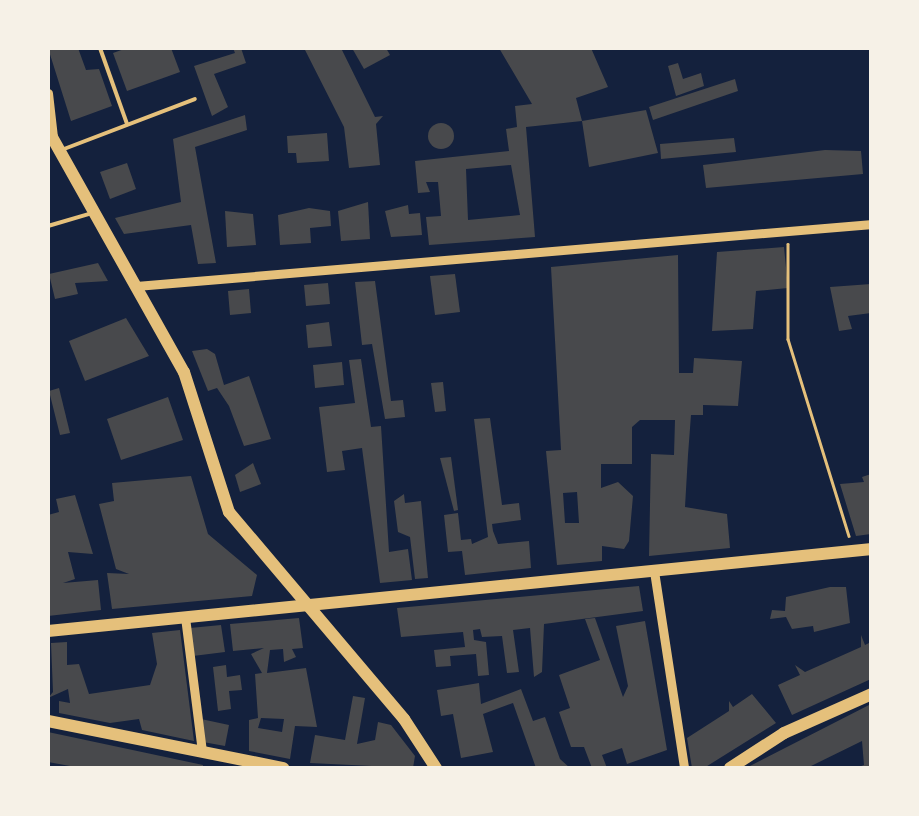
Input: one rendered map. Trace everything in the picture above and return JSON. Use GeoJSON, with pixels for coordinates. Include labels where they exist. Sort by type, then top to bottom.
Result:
{"type":"FeatureCollection","features":[{"type":"Feature","properties":{"kind":"main road"},"geometry":{"type":"LineString","coordinates":[[53,140],[190,384],[229,512],[404,719],[436,768]]}},
{"type":"Feature","properties":{"kind":"main road"},"geometry":{"type":"LineString","coordinates":[[48,631],[867,549]]}},
{"type":"Feature","properties":{"kind":"main road"},"geometry":{"type":"LineString","coordinates":[[730,768],[784,733],[872,694]]}},
{"type":"Feature","properties":{"kind":"main road"},"geometry":{"type":"LineString","coordinates":[[48,721],[256,766],[284,768]]}},
{"type":"Feature","properties":{"kind":"street"},"geometry":{"type":"LineString","coordinates":[[48,93],[53,140]]}},
{"type":"Feature","properties":{"kind":"street"},"geometry":{"type":"LineString","coordinates":[[136,286],[872,224]]}},
{"type":"Feature","properties":{"kind":"street"},"geometry":{"type":"LineString","coordinates":[[654,571],[684,768]]}},
{"type":"Feature","properties":{"kind":"street"},"geometry":{"type":"LineString","coordinates":[[184,618],[202,752]]}},
{"type":"Feature","properties":{"kind":"lane"},"geometry":{"type":"LineString","coordinates":[[100,48],[127,124]]}},
{"type":"Feature","properties":{"kind":"lane"},"geometry":{"type":"LineString","coordinates":[[53,140],[127,124],[195,98]]}},
{"type":"Feature","properties":{"kind":"lane"},"geometry":{"type":"LineString","coordinates":[[48,226],[94,212]]}},
{"type":"Feature","properties":{"kind":"path"},"geometry":{"type":"LineString","coordinates":[[786,230],[788,340],[850,539],[862,539],[867,549]]}},
{"type":"Feature","properties":{"kind":"building"},"geometry":{"type":"Polygon","coordinates":[[[48,48],[78,48],[86,70],[99,69],[112,106],[71,121],[48,48]]]}},
{"type":"Feature","properties":{"kind":"building"},"geometry":{"type":"Polygon","coordinates":[[[127,48],[171,48],[180,72],[127,91],[113,53],[127,48]]]}},
{"type":"Feature","properties":{"kind":"building"},"geometry":{"type":"Polygon","coordinates":[[[233,48],[241,48],[246,63],[214,74],[228,107],[212,116],[194,66],[235,53],[233,48]]]}},
{"type":"Feature","properties":{"kind":"building"},"geometry":{"type":"Polygon","coordinates":[[[304,48],[341,48],[375,117],[383,116],[376,124],[380,165],[349,168],[344,127],[304,48]]]}},
{"type":"Feature","properties":{"kind":"building"},"geometry":{"type":"Polygon","coordinates":[[[352,48],[386,48],[390,55],[364,69],[352,48]]]}},
{"type":"Feature","properties":{"kind":"building"},"geometry":{"type":"Polygon","coordinates":[[[499,48],[591,48],[608,87],[576,98],[582,121],[526,127],[535,237],[429,245],[426,217],[441,216],[438,182],[426,182],[430,192],[418,193],[415,161],[509,151],[506,129],[517,127],[515,106],[532,104],[499,48]],[[511,165],[466,169],[468,220],[520,215],[511,165]]]}},
{"type":"Feature","properties":{"kind":"building"},"geometry":{"type":"Polygon","coordinates":[[[678,63],[683,79],[701,73],[704,86],[676,96],[668,66],[678,63]]]}},
{"type":"Feature","properties":{"kind":"building"},"geometry":{"type":"Polygon","coordinates":[[[735,79],[738,91],[653,120],[649,107],[735,79]]]}},
{"type":"Feature","properties":{"kind":"building"},"geometry":{"type":"Polygon","coordinates":[[[646,110],[658,153],[589,167],[582,121],[646,110]]]}},
{"type":"Feature","properties":{"kind":"building"},"geometry":{"type":"Polygon","coordinates":[[[245,115],[247,130],[195,147],[216,263],[198,264],[191,225],[124,234],[115,218],[181,202],[173,139],[245,115]]]}},
{"type":"Feature","properties":{"kind":"building"},"geometry":{"type":"Polygon","coordinates":[[[441,123],[450,127],[454,136],[450,145],[441,149],[432,145],[428,136],[432,127],[441,123]]]}},
{"type":"Feature","properties":{"kind":"building"},"geometry":{"type":"Polygon","coordinates":[[[327,133],[329,161],[297,163],[296,153],[288,153],[287,136],[327,133]]]}},
{"type":"Feature","properties":{"kind":"building"},"geometry":{"type":"Polygon","coordinates":[[[734,138],[736,152],[661,159],[660,144],[734,138]]]}},
{"type":"Feature","properties":{"kind":"building"},"geometry":{"type":"Polygon","coordinates":[[[825,150],[861,151],[863,174],[706,188],[703,165],[825,150]]]}},
{"type":"Feature","properties":{"kind":"building"},"geometry":{"type":"Polygon","coordinates":[[[127,163],[136,189],[110,199],[100,172],[127,163]]]}},
{"type":"Feature","properties":{"kind":"building"},"geometry":{"type":"Polygon","coordinates":[[[368,202],[370,239],[341,241],[338,211],[368,202]]]}},
{"type":"Feature","properties":{"kind":"building"},"geometry":{"type":"Polygon","coordinates":[[[408,205],[409,214],[420,213],[422,235],[391,237],[385,211],[408,205]]]}},
{"type":"Feature","properties":{"kind":"building"},"geometry":{"type":"Polygon","coordinates":[[[309,208],[330,211],[331,226],[310,228],[311,243],[280,245],[278,215],[309,208]]]}},
{"type":"Feature","properties":{"kind":"building"},"geometry":{"type":"Polygon","coordinates":[[[225,211],[253,214],[256,245],[227,247],[225,211]]]}},
{"type":"Feature","properties":{"kind":"building"},"geometry":{"type":"Polygon","coordinates":[[[784,247],[788,288],[756,291],[753,329],[712,331],[717,252],[784,247]]]}},
{"type":"Feature","properties":{"kind":"building"},"geometry":{"type":"Polygon","coordinates":[[[678,255],[679,373],[693,373],[694,358],[742,361],[738,406],[703,405],[703,415],[691,415],[688,455],[685,507],[727,514],[730,548],[649,556],[651,454],[674,455],[675,420],[640,420],[632,427],[632,464],[601,464],[601,488],[618,482],[633,496],[629,541],[624,549],[602,546],[602,561],[557,565],[546,451],[561,450],[551,267],[678,255]],[[577,492],[563,493],[565,523],[579,523],[577,492]]]}},
{"type":"Feature","properties":{"kind":"building"},"geometry":{"type":"Polygon","coordinates":[[[98,263],[108,281],[75,283],[78,294],[55,299],[49,274],[98,263]]]}},
{"type":"Feature","properties":{"kind":"building"},"geometry":{"type":"Polygon","coordinates":[[[455,274],[460,312],[435,315],[430,276],[455,274]]]}},
{"type":"Feature","properties":{"kind":"building"},"geometry":{"type":"Polygon","coordinates":[[[375,281],[391,401],[403,400],[405,417],[385,419],[372,344],[362,345],[355,282],[375,281]]]}},
{"type":"Feature","properties":{"kind":"building"},"geometry":{"type":"Polygon","coordinates":[[[328,283],[330,304],[306,306],[304,285],[328,283]]]}},
{"type":"Feature","properties":{"kind":"building"},"geometry":{"type":"Polygon","coordinates":[[[871,284],[871,313],[848,316],[852,329],[839,331],[830,287],[871,284]]]}},
{"type":"Feature","properties":{"kind":"building"},"geometry":{"type":"Polygon","coordinates":[[[249,289],[251,313],[230,315],[228,291],[249,289]]]}},
{"type":"Feature","properties":{"kind":"building"},"geometry":{"type":"Polygon","coordinates":[[[126,318],[149,356],[85,381],[69,341],[126,318]]]}},
{"type":"Feature","properties":{"kind":"building"},"geometry":{"type":"Polygon","coordinates":[[[329,322],[332,346],[308,348],[306,325],[329,322]]]}},
{"type":"Feature","properties":{"kind":"building"},"geometry":{"type":"Polygon","coordinates":[[[207,349],[215,354],[224,385],[249,376],[271,439],[244,446],[229,406],[217,388],[208,391],[192,351],[207,349]]]}},
{"type":"Feature","properties":{"kind":"building"},"geometry":{"type":"Polygon","coordinates":[[[361,359],[371,427],[381,426],[389,552],[408,549],[412,580],[380,583],[362,448],[342,451],[345,470],[327,472],[319,407],[355,403],[349,360],[361,359]]]}},
{"type":"Feature","properties":{"kind":"building"},"geometry":{"type":"Polygon","coordinates":[[[342,362],[344,385],[315,388],[313,365],[342,362]]]}},
{"type":"Feature","properties":{"kind":"building"},"geometry":{"type":"Polygon","coordinates":[[[443,382],[446,411],[435,412],[431,383],[443,382]]]}},
{"type":"Feature","properties":{"kind":"building"},"geometry":{"type":"Polygon","coordinates":[[[59,388],[70,433],[60,435],[49,391],[59,388]]]}},
{"type":"Feature","properties":{"kind":"building"},"geometry":{"type":"Polygon","coordinates":[[[168,397],[183,440],[121,460],[107,419],[168,397]]]}},
{"type":"Feature","properties":{"kind":"building"},"geometry":{"type":"Polygon","coordinates":[[[490,418],[502,505],[519,503],[521,520],[492,524],[493,531],[498,544],[529,541],[531,568],[465,575],[462,551],[448,552],[444,515],[458,513],[461,540],[471,539],[472,544],[488,537],[474,419],[490,418]]]}},
{"type":"Feature","properties":{"kind":"building"},"geometry":{"type":"Polygon","coordinates":[[[451,457],[458,510],[454,511],[440,458],[451,457]]]}},
{"type":"Feature","properties":{"kind":"building"},"geometry":{"type":"Polygon","coordinates":[[[253,463],[261,484],[240,492],[235,475],[253,463]]]}},
{"type":"Feature","properties":{"kind":"building"},"geometry":{"type":"Polygon","coordinates":[[[871,474],[871,534],[856,536],[840,484],[864,482],[862,477],[871,474]]]}},
{"type":"Feature","properties":{"kind":"building"},"geometry":{"type":"Polygon","coordinates":[[[191,476],[208,534],[257,575],[252,596],[112,609],[107,573],[129,574],[116,569],[99,504],[114,501],[112,483],[191,476]]]}},
{"type":"Feature","properties":{"kind":"building"},"geometry":{"type":"Polygon","coordinates":[[[404,494],[405,503],[421,501],[428,578],[415,579],[410,537],[398,532],[394,501],[404,494]]]}},
{"type":"Feature","properties":{"kind":"building"},"geometry":{"type":"Polygon","coordinates":[[[75,495],[93,554],[68,552],[75,579],[63,583],[98,580],[101,610],[48,616],[48,515],[59,512],[56,499],[75,495]]]}},
{"type":"Feature","properties":{"kind":"building"},"geometry":{"type":"Polygon","coordinates":[[[639,586],[643,611],[544,624],[542,672],[534,677],[530,628],[513,630],[519,672],[507,673],[502,636],[482,637],[480,629],[473,630],[474,640],[486,642],[489,675],[478,676],[476,654],[450,656],[451,666],[436,667],[434,650],[465,647],[463,632],[401,637],[397,608],[639,586]]]}},
{"type":"Feature","properties":{"kind":"building"},"geometry":{"type":"Polygon","coordinates":[[[846,587],[850,623],[814,632],[813,626],[792,629],[786,617],[770,619],[772,610],[785,611],[786,597],[846,587]]]}},
{"type":"Feature","properties":{"kind":"building"},"geometry":{"type":"Polygon","coordinates":[[[299,618],[303,648],[292,649],[296,657],[284,662],[283,649],[270,650],[267,673],[306,668],[317,727],[295,726],[290,759],[249,751],[249,720],[258,718],[255,674],[262,673],[251,654],[264,648],[233,651],[230,624],[299,618]],[[261,718],[258,728],[282,732],[284,719],[261,718]]]}},
{"type":"Feature","properties":{"kind":"building"},"geometry":{"type":"Polygon","coordinates":[[[595,618],[623,697],[628,686],[616,626],[645,621],[667,750],[627,764],[622,748],[602,755],[607,768],[592,768],[584,747],[571,747],[559,712],[570,708],[559,675],[600,660],[585,619],[595,618]]]}},
{"type":"Feature","properties":{"kind":"building"},"geometry":{"type":"Polygon","coordinates":[[[221,625],[225,652],[193,656],[190,628],[221,625]]]}},
{"type":"Feature","properties":{"kind":"building"},"geometry":{"type":"Polygon","coordinates":[[[180,630],[194,741],[142,730],[139,719],[110,723],[59,713],[59,701],[70,703],[68,689],[48,698],[53,692],[51,643],[67,642],[67,665],[79,664],[89,694],[150,685],[157,664],[152,633],[180,630]]]}},
{"type":"Feature","properties":{"kind":"building"},"geometry":{"type":"Polygon","coordinates":[[[861,635],[865,645],[871,642],[871,679],[792,715],[778,685],[800,675],[795,665],[805,672],[861,647],[861,635]]]}},
{"type":"Feature","properties":{"kind":"building"},"geometry":{"type":"Polygon","coordinates":[[[226,665],[227,677],[240,675],[242,690],[229,691],[231,709],[218,711],[213,667],[226,665]]]}},
{"type":"Feature","properties":{"kind":"building"},"geometry":{"type":"Polygon","coordinates":[[[479,683],[481,704],[521,689],[533,721],[545,717],[560,759],[570,768],[536,768],[513,703],[483,714],[493,752],[461,758],[453,714],[441,716],[437,690],[479,683]]]}},
{"type":"Feature","properties":{"kind":"building"},"geometry":{"type":"Polygon","coordinates":[[[752,694],[776,723],[704,768],[692,768],[687,738],[729,711],[729,701],[733,707],[752,694]]]}},
{"type":"Feature","properties":{"kind":"building"},"geometry":{"type":"Polygon","coordinates":[[[353,696],[365,698],[357,744],[375,740],[378,722],[391,725],[415,756],[413,768],[310,763],[315,735],[345,740],[353,696]]]}},
{"type":"Feature","properties":{"kind":"building"},"geometry":{"type":"Polygon","coordinates":[[[871,704],[871,768],[856,768],[864,765],[862,741],[807,768],[746,768],[871,704]]]}},
{"type":"Feature","properties":{"kind":"building"},"geometry":{"type":"Polygon","coordinates":[[[201,719],[229,725],[225,746],[203,742],[201,719]]]}},
{"type":"Feature","properties":{"kind":"building"},"geometry":{"type":"Polygon","coordinates":[[[48,732],[203,768],[81,768],[48,762],[48,732]]]}}]}
